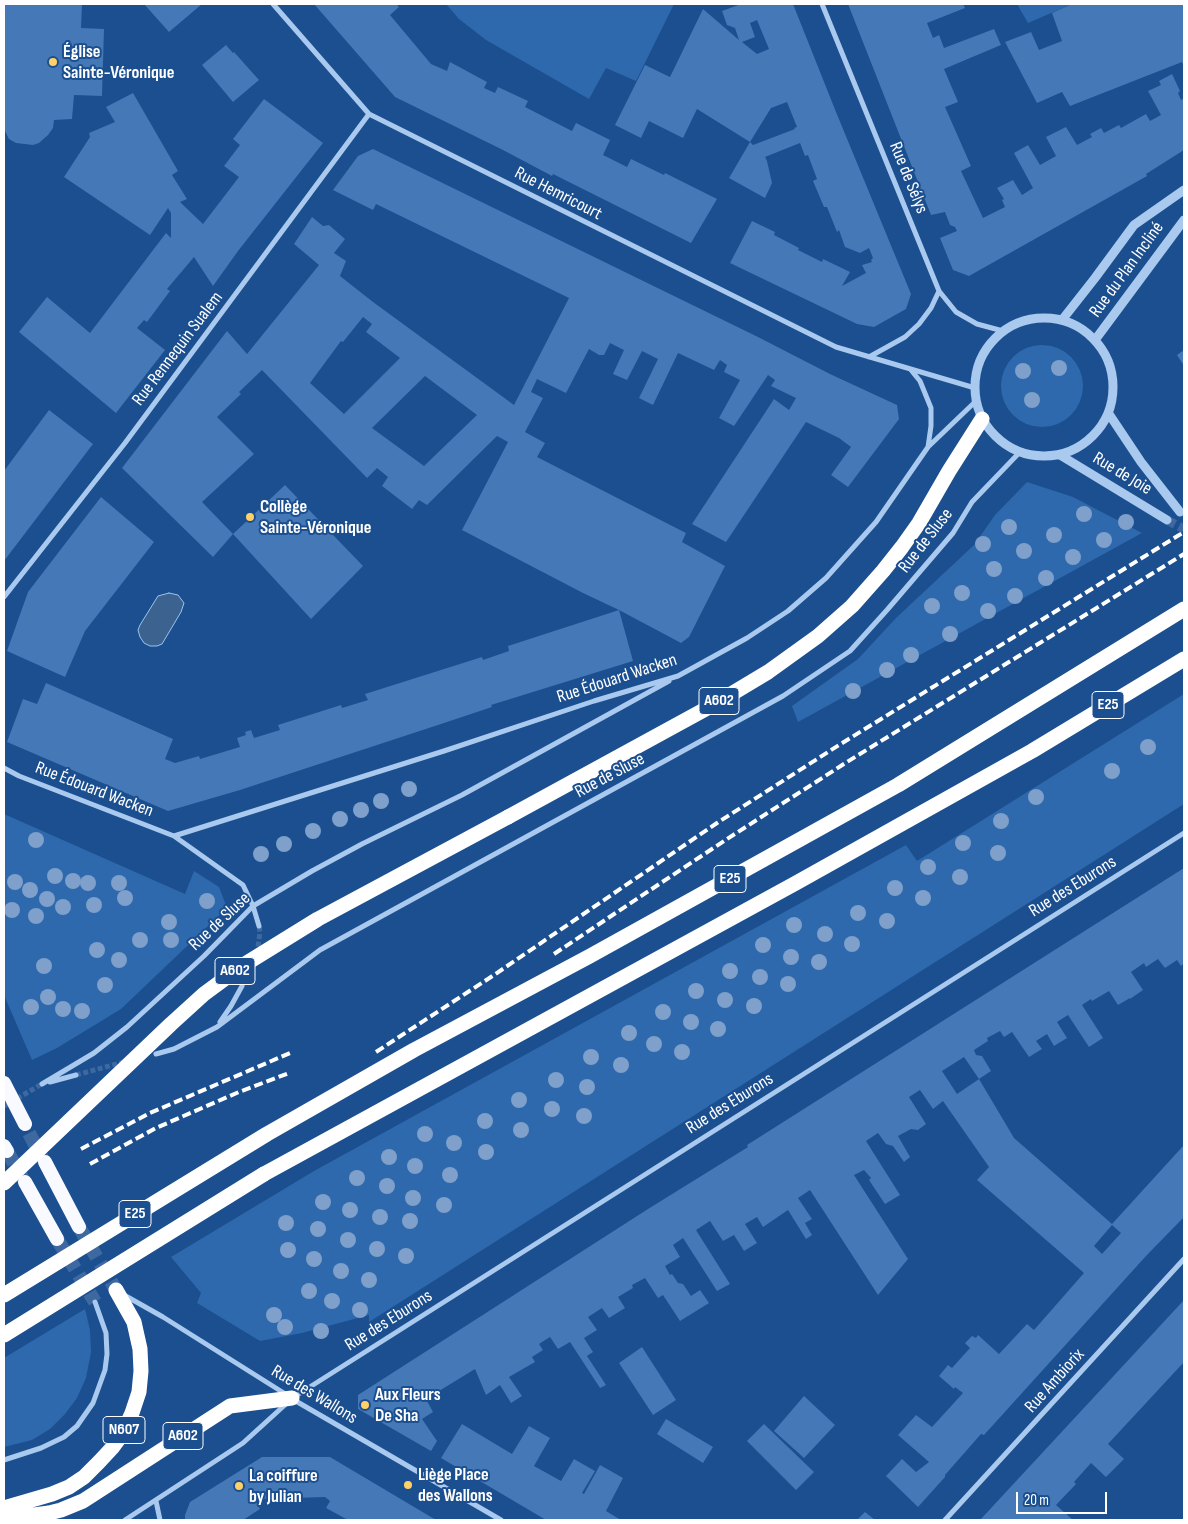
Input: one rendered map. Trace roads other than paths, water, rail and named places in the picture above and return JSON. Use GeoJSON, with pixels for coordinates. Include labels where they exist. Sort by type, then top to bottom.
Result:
{"type":"FeatureCollection","features":[{"type":"Feature","properties":{"kind":"highway","name":"A602"},"geometry":{"type":"LineString","coordinates":[[4,1183],[171,1024],[204,994],[242,966],[318,919],[713,705],[768,672],[818,636],[852,606],[902,547],[919,523],[949,471],[982,420]]}},
{"type":"Feature","properties":{"kind":"highway","name":"E25"},"geometry":{"type":"LineString","coordinates":[[4,1295],[267,1134],[396,1060],[599,951],[898,786],[1184,609]]}},
{"type":"Feature","properties":{"kind":"highway","name":"E25"},"geometry":{"type":"LineString","coordinates":[[4,1335],[264,1174],[796,883],[1032,751],[1184,659]]}},
{"type":"Feature","properties":{"kind":"highway"},"geometry":{"type":"LineString","coordinates":[[4,1083],[27,1128]]}},
{"type":"Feature","properties":{"kind":"highway"},"geometry":{"type":"LineString","coordinates":[[45,1162],[79,1227]]}},
{"type":"Feature","properties":{"kind":"highway"},"geometry":{"type":"LineString","coordinates":[[25,1182],[57,1239]]}},
{"type":"Feature","properties":{"kind":"highway","name":"N607"},"geometry":{"type":"LineString","coordinates":[[4,1508],[69,1487],[84,1477],[112,1448],[123,1433],[139,1392],[140,1349],[134,1322],[116,1290]]}},
{"type":"Feature","properties":{"kind":"highway","name":"A602"},"geometry":{"type":"LineString","coordinates":[[4,1520],[61,1510],[83,1500],[230,1406],[292,1398]]}},
{"type":"Feature","properties":{"kind":"street","name":"Rue Hemricourt"},"geometry":{"type":"LineString","coordinates":[[273,4],[369,114],[836,347],[975,388]]}},
{"type":"Feature","properties":{"kind":"street","name":"Rue de Sélys"},"geometry":{"type":"LineString","coordinates":[[822,4],[939,291],[956,312],[977,324],[1003,331]]}},
{"type":"Feature","properties":{"kind":"street","name":"Rue Rennequin Sualem"},"geometry":{"type":"LineString","coordinates":[[4,597],[131,436],[369,114]]}},
{"type":"Feature","properties":{"kind":"street","name":"Rue du Plan Incliné"},"geometry":{"type":"LineString","coordinates":[[1062,320],[1134,225],[1184,190]]}},
{"type":"Feature","properties":{"kind":"street","name":"Rue du Plan Incliné"},"geometry":{"type":"LineString","coordinates":[[1095,340],[1184,220]]}},
{"type":"Feature","properties":{"kind":"street"},"geometry":{"type":"LineString","coordinates":[[868,358],[905,337],[920,324],[931,308],[939,291]]}},
{"type":"Feature","properties":{"kind":"street","name":"Rue du Plan Incliné"},"geometry":{"type":"LineString","coordinates":[[1038,318],[1062,320],[1079,327],[1095,340],[1106,355],[1113,375],[1113,397],[1109,414],[1097,433],[1072,452],[1039,457],[1019,453],[998,440],[982,420],[976,401],[977,369],[985,350],[1003,331],[1019,322],[1038,318]]}},
{"type":"Feature","properties":{"kind":"street"},"geometry":{"type":"LineString","coordinates":[[910,370],[920,381],[931,408],[932,426],[928,448]]}},
{"type":"Feature","properties":{"kind":"street","name":"Rue Édouard Wacken"},"geometry":{"type":"LineString","coordinates":[[174,836],[444,751],[594,701],[678,676],[747,638],[788,611],[826,578],[876,522],[928,448],[976,401]]}},
{"type":"Feature","properties":{"kind":"street","name":"Rue de Joie"},"geometry":{"type":"LineString","coordinates":[[1109,414],[1180,512]]}},
{"type":"Feature","properties":{"kind":"street","name":"Rue de Sluse"},"geometry":{"type":"LineString","coordinates":[[156,1054],[174,1049],[217,1027],[320,950],[774,701],[850,651],[953,533],[972,502],[1019,453]]}},
{"type":"Feature","properties":{"kind":"street","name":"Rue de Joie"},"geometry":{"type":"LineString","coordinates":[[1060,455],[1167,520]]}},
{"type":"Feature","properties":{"kind":"street","name":"Rue de Sluse"},"geometry":{"type":"LineString","coordinates":[[76,1074],[42,1084],[94,1053],[127,1027],[204,956],[253,906],[312,871],[462,795],[678,676]]}},
{"type":"Feature","properties":{"kind":"street","name":"Rue Édouard Wacken"},"geometry":{"type":"LineString","coordinates":[[4,768],[19,776],[174,836],[243,885],[253,906],[259,926]]}},
{"type":"Feature","properties":{"kind":"street","name":"Rue des Eburons"},"geometry":{"type":"LineString","coordinates":[[125,1520],[243,1443],[292,1398],[1184,833]]}},
{"type":"Feature","properties":{"kind":"street"},"geometry":{"type":"LineString","coordinates":[[217,1027],[242,986]]}},
{"type":"Feature","properties":{"kind":"street","name":"Rue Ambiorix"},"geometry":{"type":"LineString","coordinates":[[945,1520],[1184,1259]]}},
{"type":"Feature","properties":{"kind":"street","name":"Rue des Wallons"},"geometry":{"type":"LineString","coordinates":[[116,1290],[163,1317],[292,1398],[501,1520]]}},
{"type":"Feature","properties":{"kind":"street"},"geometry":{"type":"LineString","coordinates":[[4,1460],[41,1448],[64,1437],[76,1426],[93,1404],[106,1370],[107,1354],[106,1333],[95,1302]]}},
{"type":"Feature","properties":{"kind":"street"},"geometry":{"type":"LineString","coordinates":[[156,1501],[160,1520]]}},
{"type":"Feature","properties":{"kind":"tunnel"},"geometry":{"type":"LineString","coordinates":[[1167,520],[1184,529]]}},
{"type":"Feature","properties":{"kind":"tunnel"},"geometry":{"type":"LineString","coordinates":[[257,954],[259,926]]}},
{"type":"Feature","properties":{"kind":"tunnel"},"geometry":{"type":"LineString","coordinates":[[242,986],[251,966]]}},
{"type":"Feature","properties":{"kind":"tunnel"},"geometry":{"type":"LineString","coordinates":[[76,1075],[124,1062]]}},
{"type":"Feature","properties":{"kind":"tunnel"},"geometry":{"type":"LineString","coordinates":[[4,1106],[42,1084]]}},
{"type":"Feature","properties":{"kind":"tunnel"},"geometry":{"type":"LineString","coordinates":[[29,1133],[43,1160]]}},
{"type":"Feature","properties":{"kind":"tunnel"},"geometry":{"type":"LineString","coordinates":[[7,1151],[23,1179]]}},
{"type":"Feature","properties":{"kind":"tunnel"},"geometry":{"type":"LineString","coordinates":[[79,1227],[116,1290]]}},
{"type":"Feature","properties":{"kind":"tunnel"},"geometry":{"type":"LineString","coordinates":[[57,1239],[95,1302]]}},
{"type":"Feature","properties":{"kind":"railway"},"geometry":{"type":"LineString","coordinates":[[376,1052],[494,975],[717,823],[839,745],[1184,532]]}},
{"type":"Feature","properties":{"kind":"railway"},"geometry":{"type":"LineString","coordinates":[[554,954],[847,762],[1184,554]]}},
{"type":"Feature","properties":{"kind":"railway"},"geometry":{"type":"LineString","coordinates":[[81,1149],[150,1113],[290,1053]]}},
{"type":"Feature","properties":{"kind":"railway"},"geometry":{"type":"LineString","coordinates":[[90,1164],[156,1128],[239,1092],[289,1073]]}},
{"type":"Feature","properties":{"kind":"place","name":"Église Sainte-Véronique"},"geometry":{"type":"Point","coordinates":[53,62]}},
{"type":"Feature","properties":{"kind":"place","name":"Collège Sainte-Véronique"},"geometry":{"type":"Point","coordinates":[250,517]}},
{"type":"Feature","properties":{"kind":"place","name":"Aux Fleurs De Sha"},"geometry":{"type":"Point","coordinates":[365,1405]}},
{"type":"Feature","properties":{"kind":"place","name":"Liège Place des Wallons"},"geometry":{"type":"Point","coordinates":[408,1485]}},
{"type":"Feature","properties":{"kind":"place","name":"La coiffure by Julian"},"geometry":{"type":"Point","coordinates":[239,1486]}}]}
